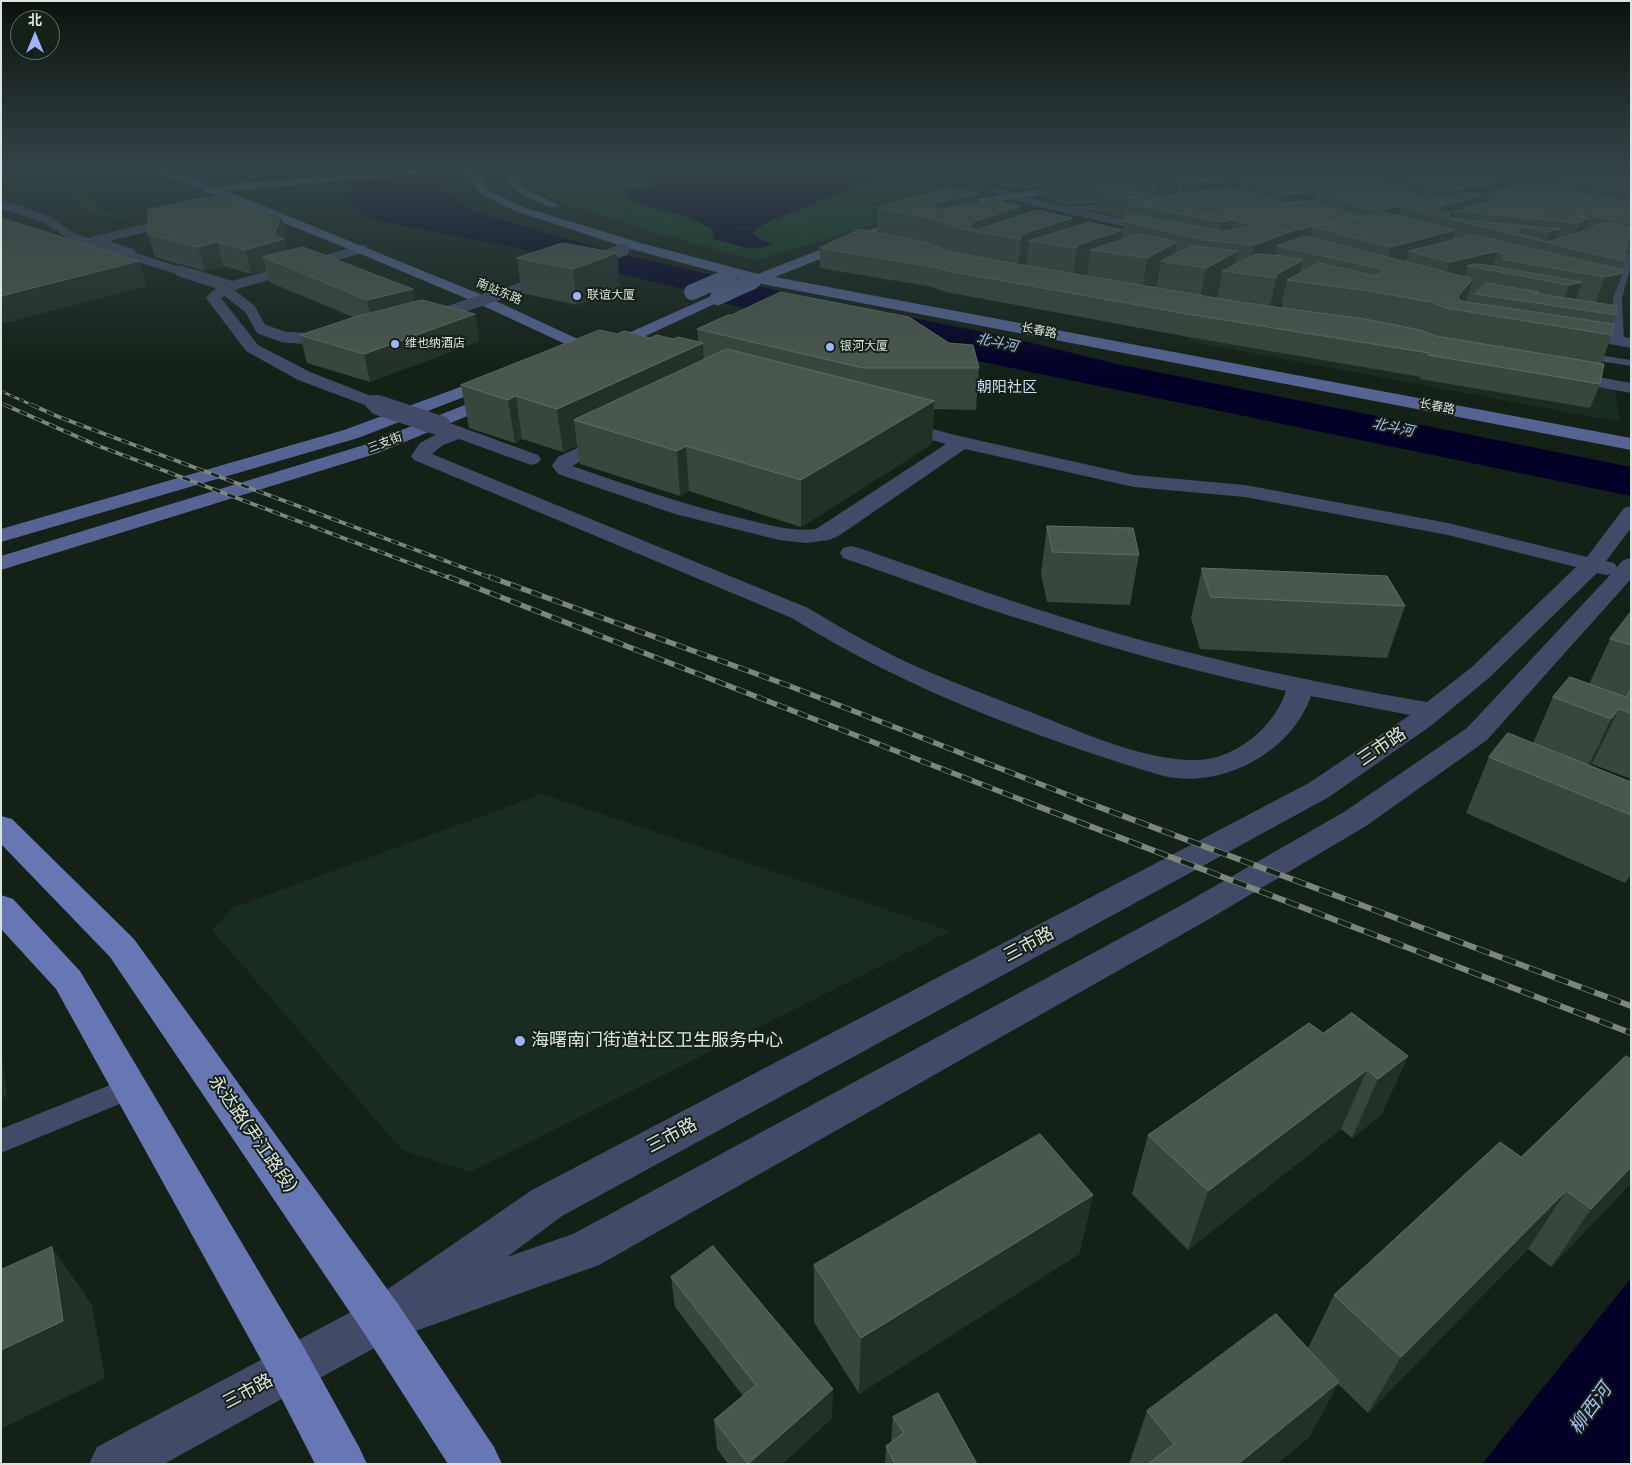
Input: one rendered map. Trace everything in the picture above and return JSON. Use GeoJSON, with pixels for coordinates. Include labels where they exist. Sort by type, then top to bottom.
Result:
{"type":"FeatureCollection","features":[{"type":"Feature","properties":{"kind":"main road","name":"南站东路"},"geometry":{"type":"LineString","coordinates":[[327,236],[588,346]]}},
{"type":"Feature","properties":{"kind":"main road","name":"南站东路"},"geometry":{"type":"LineString","coordinates":[[359,236],[415,257]]}},
{"type":"Feature","properties":{"kind":"main road","name":"长春路"},"geometry":{"type":"LineString","coordinates":[[596,236],[629,248],[734,274],[757,274],[1631,444]]}},
{"type":"Feature","properties":{"kind":"main road"},"geometry":{"type":"LineString","coordinates":[[804,247],[836,236]]}},
{"type":"Feature","properties":{"kind":"main road"},"geometry":{"type":"LineString","coordinates":[[781,268],[865,236]]}},
{"type":"Feature","properties":{"kind":"main road","name":"长春路"},"geometry":{"type":"LineString","coordinates":[[730,255],[757,274],[781,268],[1631,430]]}},
{"type":"Feature","properties":{"kind":"main road"},"geometry":{"type":"LineString","coordinates":[[622,322],[734,274]]}},
{"type":"Feature","properties":{"kind":"main road"},"geometry":{"type":"LineString","coordinates":[[550,353],[588,346],[718,297],[757,274]]}},
{"type":"Feature","properties":{"kind":"main road","name":"南站东路"},"geometry":{"type":"LineString","coordinates":[[486,286],[520,300]]}},
{"type":"Feature","properties":{"kind":"main road","name":"三支街"},"geometry":{"type":"LineString","coordinates":[[1,536],[351,434],[486,382]]}},
{"type":"Feature","properties":{"kind":"main road","name":"三支街"},"geometry":{"type":"LineString","coordinates":[[1,563],[371,449],[514,390]]}},
{"type":"Feature","properties":{"kind":"main road","name":"永达路(尹江路段)"},"geometry":{"type":"LineString","coordinates":[[1,826],[122,948],[382,1320],[477,1464]]}},
{"type":"Feature","properties":{"kind":"main road"},"geometry":{"type":"LineString","coordinates":[[1,907],[68,980],[290,1369],[342,1464]]}},
{"type":"Feature","properties":{"kind":"street"},"geometry":{"type":"LineString","coordinates":[[111,236],[95,240],[231,290]]}},
{"type":"Feature","properties":{"kind":"street"},"geometry":{"type":"LineString","coordinates":[[852,241],[880,247]]}},
{"type":"Feature","properties":{"kind":"street"},"geometry":{"type":"LineString","coordinates":[[1573,244],[1589,251],[1630,257]]}},
{"type":"Feature","properties":{"kind":"street"},"geometry":{"type":"LineString","coordinates":[[503,293],[629,248]]}},
{"type":"Feature","properties":{"kind":"street"},"geometry":{"type":"LineString","coordinates":[[360,249],[217,294],[213,298],[252,348],[304,376],[373,404],[531,459]]}},
{"type":"Feature","properties":{"kind":"street"},"geometry":{"type":"LineString","coordinates":[[1557,330],[1618,342]]}},
{"type":"Feature","properties":{"kind":"street"},"geometry":{"type":"LineString","coordinates":[[588,346],[626,358]]}},
{"type":"Feature","properties":{"kind":"street"},"geometry":{"type":"LineString","coordinates":[[1551,374],[1631,388]]}},
{"type":"Feature","properties":{"kind":"street"},"geometry":{"type":"LineString","coordinates":[[883,422],[1134,481],[1245,492],[1448,529],[1592,565],[1628,569]]}},
{"type":"Feature","properties":{"kind":"street"},"geometry":{"type":"LineString","coordinates":[[450,430],[423,450],[421,456],[800,613],[831,632],[912,674],[1087,744],[1170,769],[1201,769],[1234,761],[1258,747],[1283,725],[1297,699],[1301,686]]}},
{"type":"Feature","properties":{"kind":"street"},"geometry":{"type":"LineString","coordinates":[[625,431],[565,461],[562,466],[565,470],[682,510],[770,532],[806,537],[821,535],[832,530],[962,442]]}},
{"type":"Feature","properties":{"kind":"street","name":"三市路"},"geometry":{"type":"LineString","coordinates":[[114,1464],[382,1320],[547,1203],[1319,790],[1432,711],[1481,672],[1592,565],[1617,534],[1631,512]]}},
{"type":"Feature","properties":{"kind":"street"},"geometry":{"type":"LineString","coordinates":[[851,553],[1038,617],[1154,651],[1301,686],[1432,711]]}},
{"type":"Feature","properties":{"kind":"street","name":"三市路"},"geometry":{"type":"LineString","coordinates":[[382,1320],[584,1252],[1192,914],[1354,819],[1477,734],[1628,569]]}},
{"type":"Feature","properties":{"kind":"lane"},"geometry":{"type":"LineString","coordinates":[[55,236],[231,290]]}},
{"type":"Feature","properties":{"kind":"lane"},"geometry":{"type":"LineString","coordinates":[[71,236],[217,283],[231,290],[250,309],[261,329],[284,337],[316,340],[336,339]]}},
{"type":"Feature","properties":{"kind":"lane"},"geometry":{"type":"LineString","coordinates":[[1604,359],[1618,342],[1612,322],[1612,302],[1618,285],[1626,278],[1630,257]]}},
{"type":"Feature","properties":{"kind":"lane"},"geometry":{"type":"LineString","coordinates":[[422,320],[503,293]]}},
{"type":"Feature","properties":{"kind":"lane"},"geometry":{"type":"LineString","coordinates":[[1566,353],[1631,363]]}},
{"type":"Feature","properties":{"kind":"lane"},"geometry":{"type":"LineString","coordinates":[[1,1141],[130,1088]]}},
{"type":"Feature","properties":{"kind":"shaded area"},"geometry":{"type":"Polygon","coordinates":[[[1212,315],[1614,384],[1620,422],[1188,341],[1212,315]]]}},
{"type":"Feature","properties":{"kind":"shaded area","name":"海曙南门街道社区卫生服务中心"},"geometry":{"type":"Polygon","coordinates":[[[542,794],[951,931],[470,1172],[402,1150],[212,930],[232,908],[542,794]]]}},
{"type":"Feature","properties":{"kind":"green space"},"geometry":{"type":"Polygon","coordinates":[[[669,236],[835,236],[756,260],[669,236]]]}},
{"type":"Feature","properties":{"kind":"water","name":"北斗河"},"geometry":{"type":"Polygon","coordinates":[[[458,236],[559,236],[606,250],[784,292],[1008,337],[1117,364],[1631,467],[1631,496],[968,359],[718,302],[724,299],[512,247],[458,236]]]}},
{"type":"Feature","properties":{"kind":"water"},"geometry":{"type":"Polygon","coordinates":[[[713,236],[756,236],[773,245],[751,249],[713,238],[713,236]]]}},
{"type":"Feature","properties":{"kind":"water","name":"柳西河"},"geometry":{"type":"Polygon","coordinates":[[[1631,1278],[1631,1464],[1482,1464],[1631,1278]]]}},
{"type":"Feature","properties":{"kind":"building"},"geometry":{"type":"Polygon","coordinates":[[[1,236],[60,236],[139,261],[1,296],[1,236]]]}},
{"type":"Feature","properties":{"kind":"building"},"geometry":{"type":"Polygon","coordinates":[[[157,236],[277,236],[284,239],[245,250],[217,242],[198,247],[157,236]]]}},
{"type":"Feature","properties":{"kind":"building"},"geometry":{"type":"Polygon","coordinates":[[[844,236],[896,236],[924,242],[951,252],[988,259],[1239,302],[1365,319],[1420,330],[1436,336],[1604,364],[1600,384],[1428,355],[1429,353],[1187,314],[820,248],[844,236]]]}},
{"type":"Feature","properties":{"kind":"building"},"geometry":{"type":"Polygon","coordinates":[[[1005,236],[1021,236],[1020,239],[1005,236]]]}},
{"type":"Feature","properties":{"kind":"building"},"geometry":{"type":"Polygon","coordinates":[[[1044,236],[1103,236],[1080,244],[1076,248],[1029,241],[1044,236]]]}},
{"type":"Feature","properties":{"kind":"building"},"geometry":{"type":"Polygon","coordinates":[[[1132,236],[1150,236],[1177,242],[1147,258],[1090,250],[1132,236]]]}},
{"type":"Feature","properties":{"kind":"building"},"geometry":{"type":"Polygon","coordinates":[[[1190,236],[1277,236],[1254,245],[1205,240],[1190,236]]]}},
{"type":"Feature","properties":{"kind":"building"},"geometry":{"type":"Polygon","coordinates":[[[1306,236],[1473,279],[1459,295],[1458,298],[1461,301],[1614,324],[1612,335],[1445,308],[1431,302],[1369,291],[1287,280],[1319,263],[1375,276],[1381,274],[1382,269],[1277,246],[1306,236]]]}},
{"type":"Feature","properties":{"kind":"building"},"geometry":{"type":"Polygon","coordinates":[[[1350,236],[1431,236],[1391,247],[1350,236]]]}},
{"type":"Feature","properties":{"kind":"building"},"geometry":{"type":"Polygon","coordinates":[[[1468,236],[1479,236],[1623,270],[1623,273],[1605,277],[1502,259],[1505,255],[1498,251],[1450,262],[1409,251],[1468,236]]]}},
{"type":"Feature","properties":{"kind":"building"},"geometry":{"type":"Polygon","coordinates":[[[1522,236],[1529,236],[1547,242],[1566,236],[1629,236],[1624,261],[1522,236]]]}},
{"type":"Feature","properties":{"kind":"building"},"geometry":{"type":"Polygon","coordinates":[[[563,243],[617,253],[573,269],[517,258],[563,243]]]}},
{"type":"Feature","properties":{"kind":"building"},"geometry":{"type":"Polygon","coordinates":[[[1193,246],[1238,251],[1206,268],[1161,261],[1193,246]]]}},
{"type":"Feature","properties":{"kind":"building"},"geometry":{"type":"Polygon","coordinates":[[[303,247],[413,289],[367,300],[263,257],[303,247]]]}},
{"type":"Feature","properties":{"kind":"building"},"geometry":{"type":"Polygon","coordinates":[[[1257,254],[1303,260],[1277,274],[1276,278],[1223,271],[1257,254]]]}},
{"type":"Feature","properties":{"kind":"building"},"geometry":{"type":"Polygon","coordinates":[[[1475,264],[1582,282],[1569,285],[1468,266],[1475,264]]]}},
{"type":"Feature","properties":{"kind":"building"},"geometry":{"type":"Polygon","coordinates":[[[1486,283],[1539,292],[1534,293],[1617,306],[1616,315],[1476,294],[1486,283]]]}},
{"type":"Feature","properties":{"kind":"building"},"geometry":{"type":"Polygon","coordinates":[[[781,292],[909,317],[949,343],[973,345],[979,368],[863,368],[697,329],[781,292]]]}},
{"type":"Feature","properties":{"kind":"building"},"geometry":{"type":"Polygon","coordinates":[[[422,300],[475,314],[364,354],[300,335],[358,316],[422,300]]]}},
{"type":"Feature","properties":{"kind":"building"},"geometry":{"type":"Polygon","coordinates":[[[600,330],[617,334],[624,331],[650,338],[657,335],[673,339],[678,337],[703,343],[557,409],[516,396],[508,400],[461,385],[600,330]]]}},
{"type":"Feature","properties":{"kind":"building"},"geometry":{"type":"Polygon","coordinates":[[[727,349],[934,401],[801,480],[686,446],[677,451],[574,420],[727,349]]]}},
{"type":"Feature","properties":{"kind":"building"},"geometry":{"type":"Polygon","coordinates":[[[1047,526],[1133,528],[1139,555],[1053,552],[1047,526]]]}},
{"type":"Feature","properties":{"kind":"building"},"geometry":{"type":"Polygon","coordinates":[[[1202,568],[1387,576],[1405,606],[1211,597],[1202,568]]]}},
{"type":"Feature","properties":{"kind":"building"},"geometry":{"type":"Polygon","coordinates":[[[1631,612],[1631,645],[1610,639],[1631,612]]]}},
{"type":"Feature","properties":{"kind":"building"},"geometry":{"type":"Polygon","coordinates":[[[1570,677],[1626,697],[1631,690],[1631,713],[1619,709],[1611,719],[1553,697],[1570,677]]]}},
{"type":"Feature","properties":{"kind":"building"},"geometry":{"type":"Polygon","coordinates":[[[1508,733],[1631,782],[1631,815],[1489,757],[1508,733]]]}},
{"type":"Feature","properties":{"kind":"building"},"geometry":{"type":"Polygon","coordinates":[[[1352,1013],[1408,1056],[1378,1079],[1367,1070],[1208,1191],[1148,1135],[1309,1023],[1323,1033],[1352,1013]]]}},
{"type":"Feature","properties":{"kind":"building"},"geometry":{"type":"Polygon","coordinates":[[[1626,1056],[1631,1059],[1631,1167],[1591,1209],[1566,1191],[1401,1357],[1334,1295],[1500,1142],[1521,1157],[1626,1056]]]}},
{"type":"Feature","properties":{"kind":"building"},"geometry":{"type":"Polygon","coordinates":[[[1040,1134],[1093,1195],[861,1338],[814,1265],[1040,1134]]]}},
{"type":"Feature","properties":{"kind":"building"},"geometry":{"type":"Polygon","coordinates":[[[713,1246],[833,1389],[748,1464],[714,1420],[756,1385],[671,1277],[713,1246]]]}},
{"type":"Feature","properties":{"kind":"building"},"geometry":{"type":"Polygon","coordinates":[[[52,1247],[63,1321],[1,1350],[1,1270],[52,1247]]]}},
{"type":"Feature","properties":{"kind":"building"},"geometry":{"type":"Polygon","coordinates":[[[1276,1314],[1339,1382],[1238,1464],[1148,1464],[1174,1444],[1147,1411],[1276,1314]]]}},
{"type":"Feature","properties":{"kind":"building"},"geometry":{"type":"Polygon","coordinates":[[[938,1393],[977,1464],[895,1464],[886,1446],[904,1433],[893,1417],[938,1393]]]}},
{"type":"Feature","properties":{"kind":"railway"},"geometry":{"type":"LineString","coordinates":[[1,391],[34,406]]}},
{"type":"Feature","properties":{"kind":"railway"},"geometry":{"type":"LineString","coordinates":[[1,403],[8,406]]}},
{"type":"Feature","properties":{"kind":"railway"},"geometry":{"type":"LineString","coordinates":[[5,405],[96,445],[452,579]]}},
{"type":"Feature","properties":{"kind":"railway"},"geometry":{"type":"LineString","coordinates":[[32,405],[59,417],[494,579]]}},
{"type":"Feature","properties":{"kind":"railway"},"geometry":{"type":"LineString","coordinates":[[449,577],[1027,802]]}},
{"type":"Feature","properties":{"kind":"railway"},"geometry":{"type":"LineString","coordinates":[[490,577],[787,685],[1086,802]]}},
{"type":"Feature","properties":{"kind":"railway"},"geometry":{"type":"LineString","coordinates":[[1024,801],[1631,1033]]}},
{"type":"Feature","properties":{"kind":"railway"},"geometry":{"type":"LineString","coordinates":[[1083,801],[1631,1006]]}},
{"type":"Feature","properties":{"kind":"place","name":"联谊大厦"},"geometry":{"type":"Point","coordinates":[577,296]}},
{"type":"Feature","properties":{"kind":"place","name":"维也纳酒店"},"geometry":{"type":"Point","coordinates":[395,344]}},
{"type":"Feature","properties":{"kind":"place","name":"银河大厦"},"geometry":{"type":"Point","coordinates":[830,347]}},
{"type":"Feature","properties":{"kind":"place","name":"海曙南门街道社区卫生服务中心"},"geometry":{"type":"Point","coordinates":[520,1041]}},
{"type":"Feature","properties":{"kind":"district","name":"朝阳社区"},"geometry":{"type":"Point","coordinates":[1007,388]}}]}
